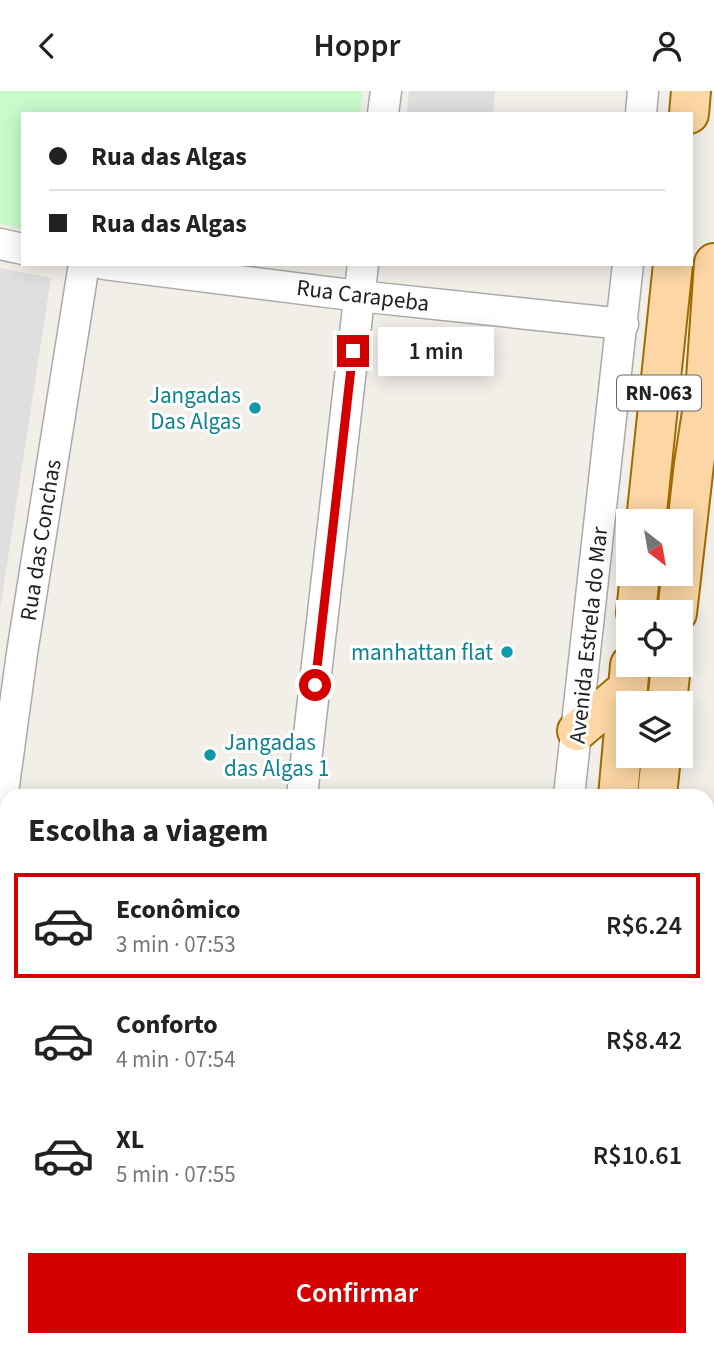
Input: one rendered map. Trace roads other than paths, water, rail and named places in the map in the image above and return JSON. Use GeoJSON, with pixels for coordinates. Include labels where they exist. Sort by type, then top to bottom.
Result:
{"type":"FeatureCollection","features":[{"type":"Feature","properties":{"kind":"main road"},"geometry":{"type":"LineString","coordinates":[[689,112],[691,91]]}},
{"type":"Feature","properties":{"kind":"main road","name":"RN-063"},"geometry":{"type":"LineString","coordinates":[[678,600],[694,464],[709,402],[714,263]]}},
{"type":"Feature","properties":{"kind":"main road","name":"RN-063"},"geometry":{"type":"LineString","coordinates":[[647,509],[673,266]]}},
{"type":"Feature","properties":{"kind":"main road"},"geometry":{"type":"LineString","coordinates":[[577,731],[629,677]]}},
{"type":"Feature","properties":{"kind":"main road"},"geometry":{"type":"LineString","coordinates":[[619,789],[629,677]]}},
{"type":"Feature","properties":{"kind":"main road"},"geometry":{"type":"LineString","coordinates":[[658,789],[660,768]]}},
{"type":"Feature","properties":{"kind":"street"},"geometry":{"type":"LineString","coordinates":[[383,112],[386,91]]}},
{"type":"Feature","properties":{"kind":"street"},"geometry":{"type":"LineString","coordinates":[[641,112],[643,91]]}},
{"type":"Feature","properties":{"kind":"street"},"geometry":{"type":"LineString","coordinates":[[0,244],[21,249]]}},
{"type":"Feature","properties":{"kind":"street","name":"Rua das Conchas"},"geometry":{"type":"LineString","coordinates":[[4,789],[22,653],[84,266]]}},
{"type":"Feature","properties":{"kind":"street","name":"Rua Carapeba"},"geometry":{"type":"LineString","coordinates":[[120,266],[359,296],[623,324]]}},
{"type":"Feature","properties":{"kind":"street"},"geometry":{"type":"LineString","coordinates":[[303,789],[363,266]]}},
{"type":"Feature","properties":{"kind":"street","name":"Avenida Estrela do Mar"},"geometry":{"type":"LineString","coordinates":[[570,789],[628,266]]}},
{"type":"Feature","properties":{"kind":"street"},"geometry":{"type":"LineString","coordinates":[[714,912],[714,920]]}},
{"type":"Feature","properties":{"kind":"place","name":"Jangadas Das Algas"},"geometry":{"type":"Point","coordinates":[255,408]}},
{"type":"Feature","properties":{"kind":"place","name":"manhattan flat"},"geometry":{"type":"Point","coordinates":[507,652]}},
{"type":"Feature","properties":{"kind":"place","name":"Jangadas das Algas 1"},"geometry":{"type":"Point","coordinates":[210,755]}}]}
